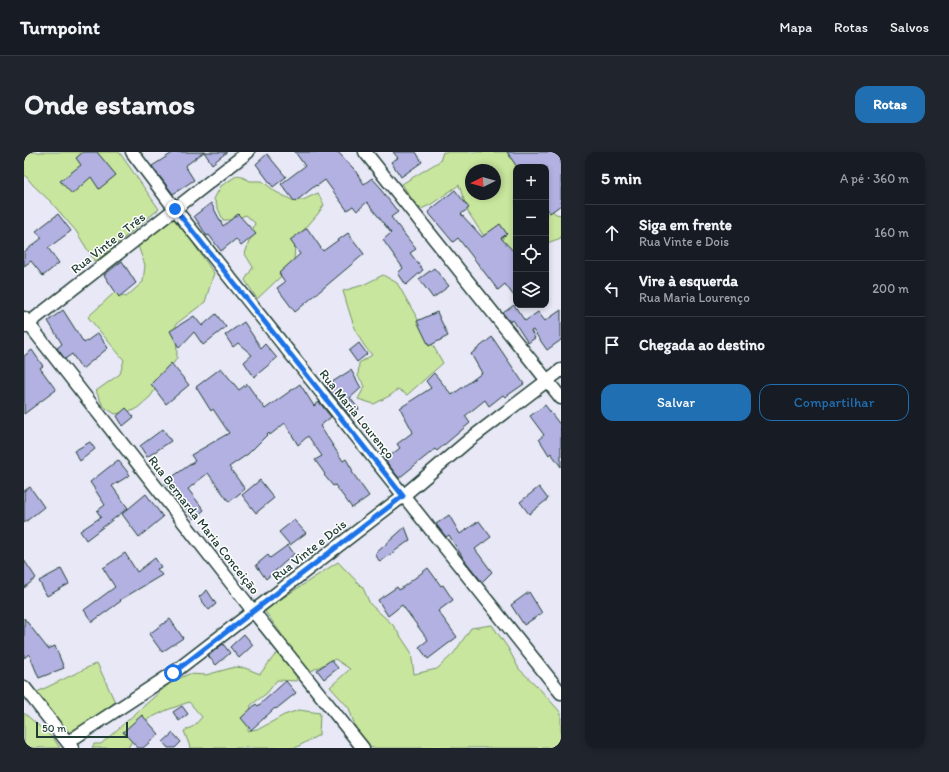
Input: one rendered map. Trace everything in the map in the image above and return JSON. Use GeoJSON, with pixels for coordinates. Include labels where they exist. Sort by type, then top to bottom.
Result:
{"type":"FeatureCollection","features":[{"type":"Feature","properties":{"kind":"street","name":"Rua Maria Lourenço"},"geometry":{"type":"LineString","coordinates":[[132,152],[175,209],[561,693]]}},
{"type":"Feature","properties":{"kind":"street","name":"Rua Vinte e Três"},"geometry":{"type":"LineString","coordinates":[[26,323],[248,152]]}},
{"type":"Feature","properties":{"kind":"street"},"geometry":{"type":"LineString","coordinates":[[365,152],[561,398]]}},
{"type":"Feature","properties":{"kind":"street","name":"Rua Bernarda Maria Conceição"},"geometry":{"type":"LineString","coordinates":[[26,323],[363,748]]}},
{"type":"Feature","properties":{"kind":"street","name":"Rua Vinte e Dois"},"geometry":{"type":"LineString","coordinates":[[70,745],[173,673],[403,496],[469,440],[561,370]]}},
{"type":"Feature","properties":{"kind":"street"},"geometry":{"type":"LineString","coordinates":[[24,687],[70,745]]}},
{"type":"Feature","properties":{"kind":"green space"},"geometry":{"type":"Polygon","coordinates":[[[24,152],[119,152],[159,209],[95,262],[76,231],[24,174],[24,152]]]}},
{"type":"Feature","properties":{"kind":"green space"},"geometry":{"type":"Polygon","coordinates":[[[443,152],[515,152],[521,164],[513,164],[513,254],[503,246],[503,232],[483,235],[468,212],[459,185],[430,205],[421,209],[413,201],[402,184],[440,161],[443,152]]]}},
{"type":"Feature","properties":{"kind":"green space"},"geometry":{"type":"Polygon","coordinates":[[[238,175],[250,181],[262,181],[276,192],[292,200],[303,200],[318,193],[324,205],[295,240],[294,264],[257,299],[245,280],[253,267],[245,254],[255,223],[246,215],[233,220],[223,220],[214,199],[221,186],[238,175]]]}},
{"type":"Feature","properties":{"kind":"green space"},"geometry":{"type":"Polygon","coordinates":[[[549,208],[556,214],[561,215],[561,238],[549,242],[549,208]]]}},
{"type":"Feature","properties":{"kind":"green space"},"geometry":{"type":"Polygon","coordinates":[[[175,217],[214,273],[205,302],[176,324],[177,358],[150,397],[135,410],[115,414],[103,406],[96,391],[120,374],[124,360],[88,317],[115,292],[126,297],[143,282],[145,265],[138,246],[149,234],[175,217]]]}},
{"type":"Feature","properties":{"kind":"green space"},"geometry":{"type":"Polygon","coordinates":[[[383,275],[397,283],[443,363],[407,395],[398,389],[391,395],[374,404],[358,399],[365,386],[358,376],[359,363],[372,355],[361,341],[357,333],[343,291],[363,285],[383,275]]]}},
{"type":"Feature","properties":{"kind":"green space"},"geometry":{"type":"Polygon","coordinates":[[[338,562],[363,588],[370,604],[393,625],[411,652],[414,674],[437,669],[454,653],[471,628],[492,625],[508,648],[519,669],[538,687],[561,713],[561,748],[355,748],[352,746],[356,729],[349,708],[330,687],[350,669],[335,659],[309,672],[264,610],[338,562]]]}},
{"type":"Feature","properties":{"kind":"green space"},"geometry":{"type":"Polygon","coordinates":[[[281,652],[296,670],[297,681],[277,680],[267,693],[251,705],[248,731],[261,728],[284,715],[299,710],[320,713],[319,735],[295,748],[189,748],[190,747],[184,731],[194,726],[202,717],[189,702],[167,710],[142,722],[128,748],[92,748],[94,744],[101,744],[171,682],[189,674],[206,675],[235,667],[245,668],[260,674],[275,655],[281,652]]]}},
{"type":"Feature","properties":{"kind":"green space"},"geometry":{"type":"Polygon","coordinates":[[[97,663],[115,702],[69,739],[35,693],[97,663]]]}},
{"type":"Feature","properties":{"kind":"green space"},"geometry":{"type":"Polygon","coordinates":[[[24,713],[54,739],[60,748],[24,748],[24,713]]]}},
{"type":"Feature","properties":{"kind":"building"},"geometry":{"type":"Polygon","coordinates":[[[83,152],[97,152],[116,175],[99,189],[91,177],[72,194],[60,181],[81,165],[76,158],[83,152]]]}},
{"type":"Feature","properties":{"kind":"building"},"geometry":{"type":"Polygon","coordinates":[[[174,152],[204,152],[185,166],[194,180],[173,194],[152,166],[174,152]]]}},
{"type":"Feature","properties":{"kind":"building"},"geometry":{"type":"Polygon","coordinates":[[[204,152],[227,152],[212,164],[204,152]]]}},
{"type":"Feature","properties":{"kind":"building"},"geometry":{"type":"Polygon","coordinates":[[[295,152],[338,152],[354,169],[364,184],[372,178],[382,189],[381,190],[398,212],[391,217],[416,249],[410,253],[423,270],[406,285],[398,273],[403,268],[383,240],[391,233],[367,202],[357,211],[353,206],[347,210],[325,180],[317,186],[316,185],[295,202],[281,184],[305,166],[295,152]]]}},
{"type":"Feature","properties":{"kind":"building"},"geometry":{"type":"Polygon","coordinates":[[[393,152],[416,152],[422,162],[401,177],[391,162],[398,158],[393,152]]]}},
{"type":"Feature","properties":{"kind":"building"},"geometry":{"type":"Polygon","coordinates":[[[507,152],[561,152],[561,205],[550,213],[549,212],[549,164],[515,164],[507,152]]]}},
{"type":"Feature","properties":{"kind":"building"},"geometry":{"type":"Polygon","coordinates":[[[267,154],[286,177],[273,187],[256,164],[267,154]]]}},
{"type":"Feature","properties":{"kind":"building"},"geometry":{"type":"Polygon","coordinates":[[[455,190],[469,208],[461,214],[482,237],[500,224],[507,234],[501,238],[513,251],[513,295],[505,284],[498,290],[458,238],[453,242],[428,212],[455,190]]]}},
{"type":"Feature","properties":{"kind":"building"},"geometry":{"type":"Polygon","coordinates":[[[211,203],[223,226],[238,214],[256,234],[241,246],[236,239],[221,251],[209,235],[207,236],[194,216],[211,203]]]}},
{"type":"Feature","properties":{"kind":"building"},"geometry":{"type":"Polygon","coordinates":[[[58,214],[71,231],[48,248],[59,263],[43,276],[31,261],[24,266],[24,252],[42,238],[36,231],[58,214]]]}},
{"type":"Feature","properties":{"kind":"building"},"geometry":{"type":"Polygon","coordinates":[[[307,228],[323,251],[348,233],[364,254],[295,312],[277,288],[285,282],[279,273],[300,254],[290,240],[307,228]]]}},
{"type":"Feature","properties":{"kind":"building"},"geometry":{"type":"Polygon","coordinates":[[[122,261],[136,283],[119,297],[104,275],[122,261]]]}},
{"type":"Feature","properties":{"kind":"building"},"geometry":{"type":"Polygon","coordinates":[[[434,268],[449,286],[433,298],[419,279],[434,268]]]}},
{"type":"Feature","properties":{"kind":"building"},"geometry":{"type":"Polygon","coordinates":[[[513,306],[513,308],[516,308],[525,321],[538,312],[545,321],[561,310],[561,340],[547,350],[533,330],[531,331],[535,338],[528,343],[513,320],[510,322],[503,313],[513,306]]]}},
{"type":"Feature","properties":{"kind":"building"},"geometry":{"type":"Polygon","coordinates":[[[63,310],[84,343],[98,333],[108,348],[82,369],[72,354],[65,359],[57,348],[62,344],[48,321],[63,310]]]}},
{"type":"Feature","properties":{"kind":"building"},"geometry":{"type":"Polygon","coordinates":[[[437,312],[448,336],[429,346],[417,321],[437,312]]]}},
{"type":"Feature","properties":{"kind":"building"},"geometry":{"type":"Polygon","coordinates":[[[216,314],[226,327],[203,345],[194,332],[179,348],[170,331],[194,316],[202,326],[216,314]]]}},
{"type":"Feature","properties":{"kind":"building"},"geometry":{"type":"Polygon","coordinates":[[[244,322],[261,348],[265,344],[277,358],[254,377],[244,362],[252,355],[238,343],[233,347],[225,335],[244,322]]]}},
{"type":"Feature","properties":{"kind":"building"},"geometry":{"type":"Polygon","coordinates":[[[492,337],[524,384],[505,397],[503,395],[489,406],[485,400],[465,416],[470,423],[437,451],[435,449],[399,478],[385,460],[400,448],[397,444],[413,432],[400,408],[431,388],[426,381],[434,373],[452,395],[482,373],[471,354],[492,337]]]}},
{"type":"Feature","properties":{"kind":"building"},"geometry":{"type":"Polygon","coordinates":[[[359,343],[367,354],[357,362],[349,351],[359,343]]]}},
{"type":"Feature","properties":{"kind":"building"},"geometry":{"type":"Polygon","coordinates":[[[32,350],[43,366],[40,368],[56,390],[24,414],[24,356],[32,350]]]}},
{"type":"Feature","properties":{"kind":"building"},"geometry":{"type":"Polygon","coordinates":[[[171,363],[189,385],[166,404],[151,384],[171,363]]]}},
{"type":"Feature","properties":{"kind":"building"},"geometry":{"type":"Polygon","coordinates":[[[221,368],[239,390],[247,384],[265,409],[300,384],[314,406],[319,402],[331,417],[320,426],[343,461],[346,459],[353,471],[352,472],[369,496],[352,508],[335,485],[333,486],[324,475],[325,474],[315,460],[322,456],[308,436],[298,445],[285,423],[270,435],[269,433],[248,454],[229,467],[245,489],[229,502],[208,473],[188,489],[204,510],[194,519],[177,497],[176,499],[165,482],[195,461],[191,455],[229,433],[213,409],[211,411],[196,387],[221,368]]]}},
{"type":"Feature","properties":{"kind":"building"},"geometry":{"type":"Polygon","coordinates":[[[351,370],[361,388],[350,398],[359,409],[350,416],[326,386],[351,370]]]}},
{"type":"Feature","properties":{"kind":"building"},"geometry":{"type":"Polygon","coordinates":[[[545,405],[561,426],[561,467],[551,453],[549,455],[539,439],[544,435],[530,416],[545,405]]]}},
{"type":"Feature","properties":{"kind":"building"},"geometry":{"type":"Polygon","coordinates":[[[126,408],[134,417],[123,426],[117,416],[126,408]]]}},
{"type":"Feature","properties":{"kind":"building"},"geometry":{"type":"Polygon","coordinates":[[[163,429],[171,441],[147,457],[140,446],[163,429]]]}},
{"type":"Feature","properties":{"kind":"building"},"geometry":{"type":"Polygon","coordinates":[[[90,442],[95,449],[80,461],[74,451],[90,442]]]}},
{"type":"Feature","properties":{"kind":"building"},"geometry":{"type":"Polygon","coordinates":[[[118,460],[130,475],[112,486],[128,508],[86,540],[80,531],[101,517],[97,511],[105,505],[90,482],[118,460]]]}},
{"type":"Feature","properties":{"kind":"building"},"geometry":{"type":"Polygon","coordinates":[[[260,480],[274,498],[256,513],[242,495],[260,480]]]}},
{"type":"Feature","properties":{"kind":"building"},"geometry":{"type":"Polygon","coordinates":[[[30,487],[44,507],[24,523],[24,491],[30,487]]]}},
{"type":"Feature","properties":{"kind":"building"},"geometry":{"type":"Polygon","coordinates":[[[539,487],[548,499],[529,514],[520,502],[539,487]]]}},
{"type":"Feature","properties":{"kind":"building"},"geometry":{"type":"Polygon","coordinates":[[[146,494],[163,517],[139,537],[122,514],[146,494]]]}},
{"type":"Feature","properties":{"kind":"building"},"geometry":{"type":"Polygon","coordinates":[[[449,515],[460,534],[479,521],[491,537],[475,549],[492,572],[482,582],[463,558],[449,535],[446,537],[436,524],[449,515]]]}},
{"type":"Feature","properties":{"kind":"building"},"geometry":{"type":"Polygon","coordinates":[[[294,520],[306,533],[290,545],[279,532],[294,520]]]}},
{"type":"Feature","properties":{"kind":"building"},"geometry":{"type":"Polygon","coordinates":[[[405,527],[410,540],[380,562],[375,554],[405,527]]]}},
{"type":"Feature","properties":{"kind":"building"},"geometry":{"type":"Polygon","coordinates":[[[288,545],[294,554],[266,579],[256,565],[268,555],[270,558],[288,545]]]}},
{"type":"Feature","properties":{"kind":"building"},"geometry":{"type":"Polygon","coordinates":[[[125,553],[137,572],[155,558],[161,567],[157,569],[162,575],[120,600],[121,601],[92,622],[84,610],[115,587],[103,568],[125,553]]]}},
{"type":"Feature","properties":{"kind":"building"},"geometry":{"type":"Polygon","coordinates":[[[24,560],[36,578],[24,588],[24,560]]]}},
{"type":"Feature","properties":{"kind":"building"},"geometry":{"type":"Polygon","coordinates":[[[428,568],[441,586],[443,585],[453,600],[438,611],[457,637],[428,659],[419,647],[428,640],[402,605],[388,616],[378,600],[397,587],[399,590],[428,568]]]}},
{"type":"Feature","properties":{"kind":"building"},"geometry":{"type":"Polygon","coordinates":[[[61,569],[69,584],[47,596],[39,581],[61,569]]]}},
{"type":"Feature","properties":{"kind":"building"},"geometry":{"type":"Polygon","coordinates":[[[207,590],[216,604],[209,610],[199,597],[207,590]]]}},
{"type":"Feature","properties":{"kind":"building"},"geometry":{"type":"Polygon","coordinates":[[[529,592],[542,613],[524,625],[511,605],[529,592]]]}},
{"type":"Feature","properties":{"kind":"building"},"geometry":{"type":"Polygon","coordinates":[[[24,618],[48,649],[55,646],[64,668],[39,678],[29,654],[24,658],[24,618]]]}},
{"type":"Feature","properties":{"kind":"building"},"geometry":{"type":"Polygon","coordinates":[[[170,619],[183,638],[162,652],[149,634],[170,619]]]}},
{"type":"Feature","properties":{"kind":"building"},"geometry":{"type":"Polygon","coordinates":[[[244,634],[253,645],[239,658],[230,647],[244,634]]]}},
{"type":"Feature","properties":{"kind":"building"},"geometry":{"type":"Polygon","coordinates":[[[223,644],[230,653],[216,665],[208,656],[223,644]]]}},
{"type":"Feature","properties":{"kind":"building"},"geometry":{"type":"Polygon","coordinates":[[[331,660],[338,668],[324,679],[317,670],[331,660]]]}},
{"type":"Feature","properties":{"kind":"building"},"geometry":{"type":"Polygon","coordinates":[[[286,681],[296,693],[276,709],[275,708],[251,730],[241,718],[256,704],[258,706],[286,681]]]}},
{"type":"Feature","properties":{"kind":"building"},"geometry":{"type":"Polygon","coordinates":[[[182,706],[188,714],[179,721],[173,712],[182,706]]]}},
{"type":"Feature","properties":{"kind":"building"},"geometry":{"type":"Polygon","coordinates":[[[142,715],[159,734],[143,748],[138,748],[123,732],[142,715]]]}},
{"type":"Feature","properties":{"kind":"building"},"geometry":{"type":"Polygon","coordinates":[[[173,733],[181,742],[175,748],[168,748],[163,742],[173,733]]]}},
{"type":"Feature","properties":{"kind":"route"},"geometry":{"type":"LineString","coordinates":[[173,673],[403,496],[175,209]]}}]}
